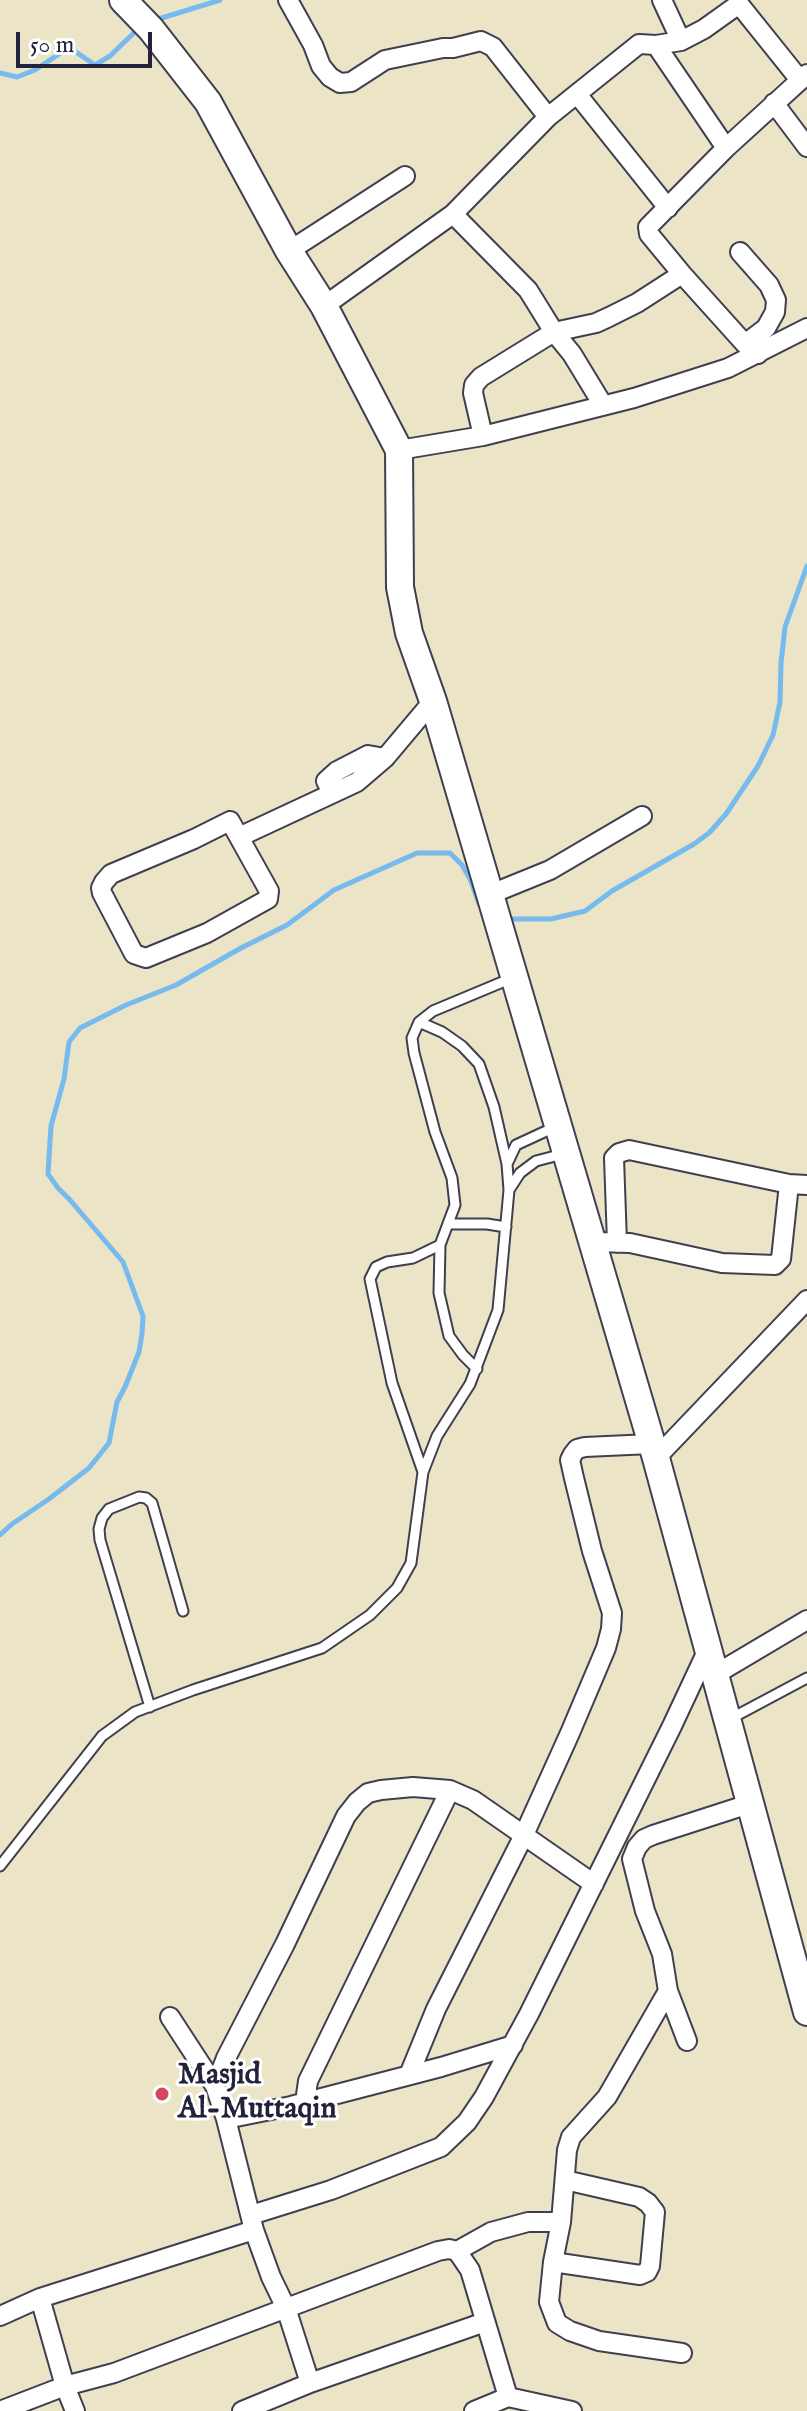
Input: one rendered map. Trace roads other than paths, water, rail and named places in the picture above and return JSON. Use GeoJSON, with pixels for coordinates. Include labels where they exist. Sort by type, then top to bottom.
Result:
{"type":"FeatureCollection","features":[{"type":"Feature","properties":{"kind":"street"},"geometry":{"type":"LineString","coordinates":[[288,0],[321,66],[340,83],[351,82],[385,60],[481,41],[493,47],[548,117]]}},
{"type":"Feature","properties":{"kind":"street"},"geometry":{"type":"LineString","coordinates":[[662,0],[681,41]]}},
{"type":"Feature","properties":{"kind":"street"},"geometry":{"type":"LineString","coordinates":[[324,306],[453,214],[548,117],[636,45],[681,41],[704,29],[740,2],[803,77],[726,148],[648,227],[647,232],[752,349]]}},
{"type":"Feature","properties":{"kind":"street"},"geometry":{"type":"LineString","coordinates":[[138,15],[208,102],[289,251],[324,306],[399,450],[400,587],[409,633],[433,701],[567,1153],[606,1243],[654,1451],[727,1720],[794,1942],[807,2012]]}},
{"type":"Feature","properties":{"kind":"street"},"geometry":{"type":"LineString","coordinates":[[656,45],[726,148]]}},
{"type":"Feature","properties":{"kind":"street"},"geometry":{"type":"LineString","coordinates":[[577,94],[668,208]]}},
{"type":"Feature","properties":{"kind":"street"},"geometry":{"type":"LineString","coordinates":[[774,103],[807,147]]}},
{"type":"Feature","properties":{"kind":"street"},"geometry":{"type":"LineString","coordinates":[[289,251],[405,176]]}},
{"type":"Feature","properties":{"kind":"street"},"geometry":{"type":"LineString","coordinates":[[453,214],[528,290],[603,405]]}},
{"type":"Feature","properties":{"kind":"street"},"geometry":{"type":"LineString","coordinates":[[740,252],[769,285],[776,300],[775,312],[752,349]]}},
{"type":"Feature","properties":{"kind":"street"},"geometry":{"type":"LineString","coordinates":[[483,436],[473,393],[474,385],[481,377],[554,332],[596,323],[637,303],[682,274]]}},
{"type":"Feature","properties":{"kind":"street"},"geometry":{"type":"LineString","coordinates":[[399,450],[483,436],[634,398],[728,368],[752,349],[807,328]]}},
{"type":"Feature","properties":{"kind":"street"},"geometry":{"type":"LineString","coordinates":[[239,837],[357,782],[385,758],[433,701]]}},
{"type":"Feature","properties":{"kind":"street"},"geometry":{"type":"LineString","coordinates":[[495,911],[550,870],[642,816]]}},
{"type":"Feature","properties":{"kind":"street"},"geometry":{"type":"LineString","coordinates":[[230,821],[239,837],[269,891],[268,899],[207,933],[146,958],[134,954],[102,893],[101,888],[111,874],[230,821]]}},
{"type":"Feature","properties":{"kind":"street"},"geometry":{"type":"LineString","coordinates":[[629,1150],[798,1185],[781,1259],[775,1265],[722,1263],[630,1243],[606,1243],[614,1158],[619,1153],[629,1150]]}},
{"type":"Feature","properties":{"kind":"street"},"geometry":{"type":"LineString","coordinates":[[409,2075],[436,2009],[523,1837],[582,1705],[611,1629],[612,1613],[592,1551],[570,1460],[577,1449],[585,1447],[654,1451],[807,1300]]}},
{"type":"Feature","properties":{"kind":"street"},"geometry":{"type":"LineString","coordinates":[[716,1674],[807,1620]]}},
{"type":"Feature","properties":{"kind":"street"},"geometry":{"type":"LineString","coordinates":[[0,2316],[40,2298],[253,2223],[441,2147],[467,2122],[513,2045],[709,1647]]}},
{"type":"Feature","properties":{"kind":"street"},"geometry":{"type":"LineString","coordinates":[[215,2086],[346,1816],[368,1793],[413,1787],[450,1790],[473,1800],[594,1884]]}},
{"type":"Feature","properties":{"kind":"street"},"geometry":{"type":"LineString","coordinates":[[305,2102],[308,2081],[450,1790]]}},
{"type":"Feature","properties":{"kind":"street"},"geometry":{"type":"LineString","coordinates":[[687,2041],[668,1991],[662,1954],[645,1911],[632,1859],[644,1839],[752,1803]]}},
{"type":"Feature","properties":{"kind":"street"},"geometry":{"type":"LineString","coordinates":[[668,1991],[607,2097],[571,2137],[549,2302],[557,2323],[570,2331],[599,2341],[682,2353]]}},
{"type":"Feature","properties":{"kind":"street"},"geometry":{"type":"LineString","coordinates":[[170,2017],[215,2086],[253,2223],[271,2277],[286,2308],[310,2383]]}},
{"type":"Feature","properties":{"kind":"street"},"geometry":{"type":"LineString","coordinates":[[226,2119],[305,2102],[513,2045]]}},
{"type":"Feature","properties":{"kind":"street"},"geometry":{"type":"LineString","coordinates":[[553,2262],[640,2275],[647,2272],[650,2266],[655,2212],[648,2203],[639,2197],[565,2180]]}},
{"type":"Feature","properties":{"kind":"street"},"geometry":{"type":"LineString","coordinates":[[457,2251],[491,2232],[528,2222],[561,2222]]}},
{"type":"Feature","properties":{"kind":"street"},"geometry":{"type":"LineString","coordinates":[[0,2411],[65,2386],[114,2373],[449,2249],[457,2251],[470,2270],[508,2397]]}},
{"type":"Feature","properties":{"kind":"street"},"geometry":{"type":"LineString","coordinates":[[40,2298],[75,2411]]}},
{"type":"Feature","properties":{"kind":"street"},"geometry":{"type":"LineString","coordinates":[[242,2411],[310,2383],[485,2322]]}},
{"type":"Feature","properties":{"kind":"street"},"geometry":{"type":"LineString","coordinates":[[474,2411],[508,2397],[572,2411]]}},
{"type":"Feature","properties":{"kind":"lane"},"geometry":{"type":"LineString","coordinates":[[477,1369],[449,1336],[439,1293],[440,1245],[455,1205],[452,1178],[435,1132],[412,1038],[419,1022],[433,1011],[501,981],[515,978]]}},
{"type":"Feature","properties":{"kind":"lane"},"geometry":{"type":"LineString","coordinates":[[0,1866],[102,1736],[135,1712],[322,1648],[370,1615],[397,1588],[411,1563],[423,1472],[437,1436],[477,1369],[498,1310],[509,1190],[507,1164],[494,1107],[479,1064],[462,1046],[442,1032],[419,1022]]}},
{"type":"Feature","properties":{"kind":"lane"},"geometry":{"type":"LineString","coordinates":[[507,1164],[516,1145],[559,1125]]}},
{"type":"Feature","properties":{"kind":"lane"},"geometry":{"type":"LineString","coordinates":[[509,1190],[520,1173],[536,1161],[567,1153]]}},
{"type":"Feature","properties":{"kind":"lane"},"geometry":{"type":"LineString","coordinates":[[450,1224],[506,1227]]}},
{"type":"Feature","properties":{"kind":"lane"},"geometry":{"type":"LineString","coordinates":[[423,1472],[392,1383],[370,1279],[376,1267],[413,1258],[440,1245]]}},
{"type":"Feature","properties":{"kind":"lane"},"geometry":{"type":"LineString","coordinates":[[150,1707],[100,1540],[102,1518],[109,1509],[139,1497],[152,1503],[183,1611]]}},
{"type":"Feature","properties":{"kind":"lane"},"geometry":{"type":"LineString","coordinates":[[727,1720],[807,1678]]}},
{"type":"Feature","properties":{"kind":"waterway"},"geometry":{"type":"LineString","coordinates":[[152,21],[220,0]]}},
{"type":"Feature","properties":{"kind":"waterway"},"geometry":{"type":"LineString","coordinates":[[0,73],[17,77],[35,70],[65,50],[73,50],[95,65],[110,56],[140,27]]}},
{"type":"Feature","properties":{"kind":"waterway"},"geometry":{"type":"LineString","coordinates":[[508,919],[551,919],[585,911],[612,891],[694,844],[726,814],[758,766],[773,735],[780,702],[785,627],[807,566]]}},
{"type":"Feature","properties":{"kind":"waterway"},"geometry":{"type":"LineString","coordinates":[[0,1535],[89,1468],[109,1443],[117,1402],[139,1352],[142,1334],[143,1316],[123,1262],[48,1174],[51,1126],[64,1079],[69,1042],[80,1028],[176,985],[287,925],[334,890],[417,853],[450,853],[470,879],[480,906]]}},
{"type":"Feature","properties":{"kind":"place","name":"Masjid Al-Muttaqin"},"geometry":{"type":"Point","coordinates":[162,2094]}}]}
